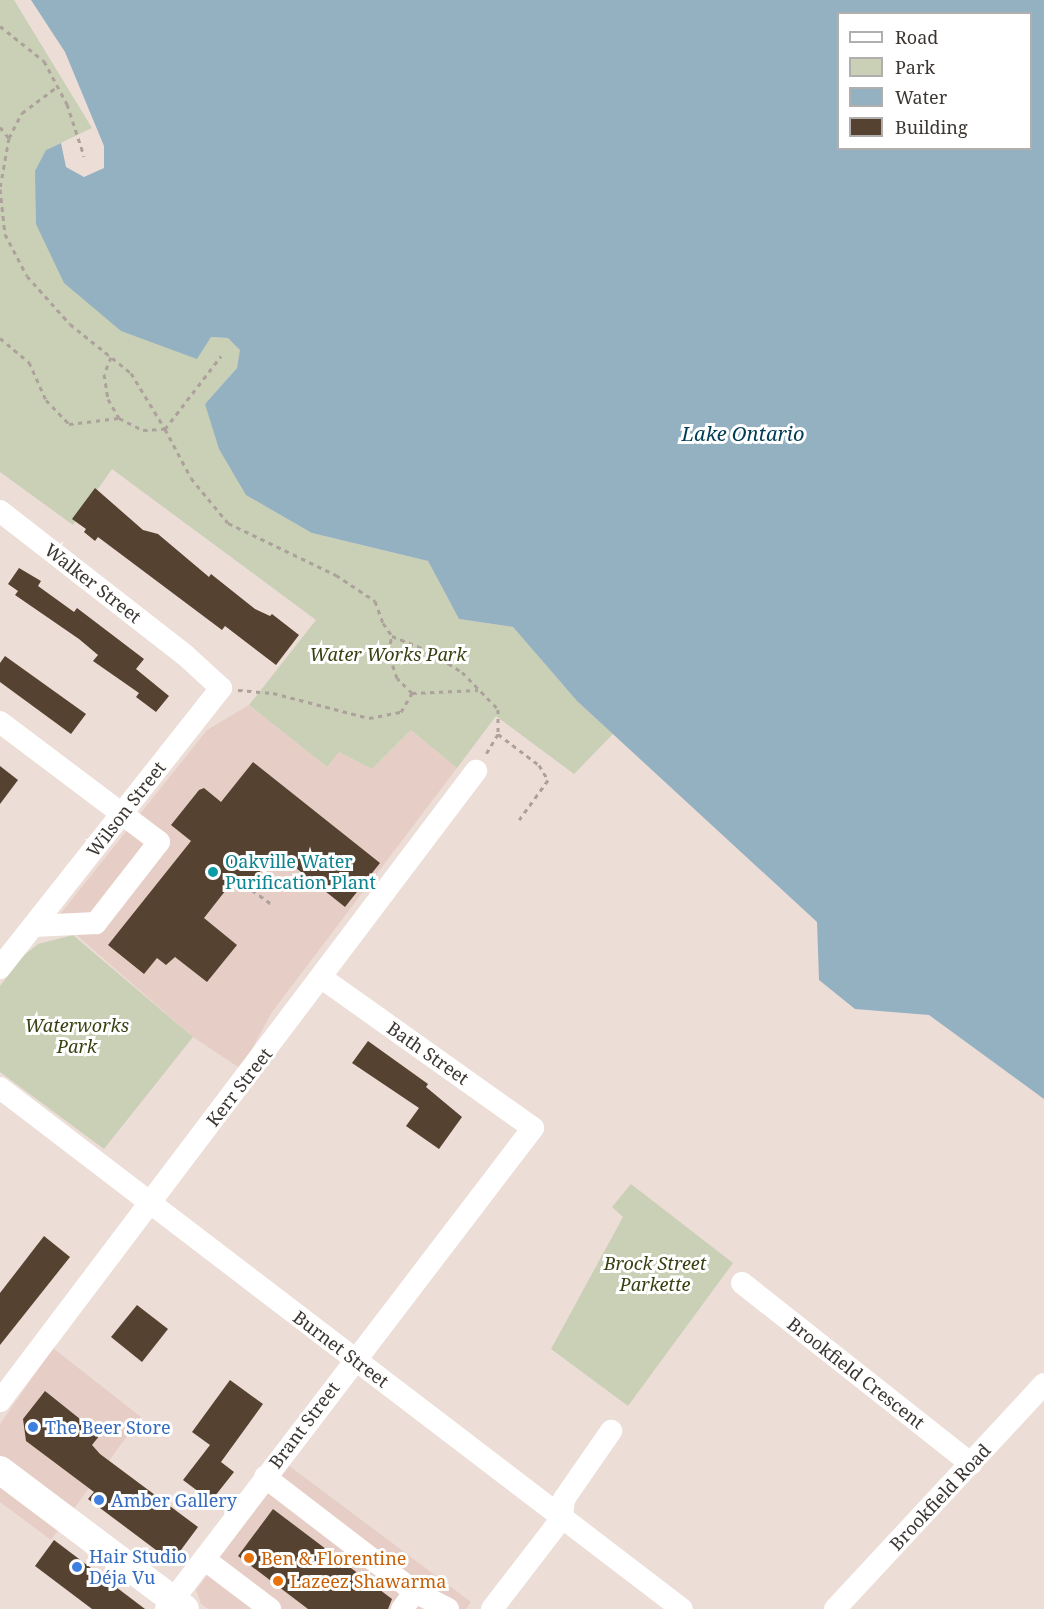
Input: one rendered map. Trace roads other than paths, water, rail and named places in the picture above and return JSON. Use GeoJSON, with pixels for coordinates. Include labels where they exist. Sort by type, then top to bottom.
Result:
{"type":"FeatureCollection","features":[{"type":"Feature","properties":{"kind":"main road"},"geometry":{"type":"LineString","coordinates":[[0,1470],[175,1606]]}},
{"type":"Feature","properties":{"kind":"street","name":"Walker Street"},"geometry":{"type":"LineString","coordinates":[[3,520],[185,655],[221,688]]}},
{"type":"Feature","properties":{"kind":"street","name":"Wilson Street"},"geometry":{"type":"LineString","coordinates":[[0,968],[221,688]]}},
{"type":"Feature","properties":{"kind":"street"},"geometry":{"type":"LineString","coordinates":[[0,722],[124,811],[159,842],[96,923],[33,926]]}},
{"type":"Feature","properties":{"kind":"street","name":"Kerr Street"},"geometry":{"type":"LineString","coordinates":[[0,1401],[7,1377],[150,1201],[323,979],[476,771]]}},
{"type":"Feature","properties":{"kind":"street","name":"Bath Street"},"geometry":{"type":"LineString","coordinates":[[323,979],[533,1128]]}},
{"type":"Feature","properties":{"kind":"street","name":"Burnet Street"},"geometry":{"type":"LineString","coordinates":[[0,1088],[682,1609]]}},
{"type":"Feature","properties":{"kind":"street","name":"Brant Street"},"geometry":{"type":"LineString","coordinates":[[175,1606],[204,1559],[265,1477],[533,1128]]}},
{"type":"Feature","properties":{"kind":"street","name":"Brookfield Crescent"},"geometry":{"type":"LineString","coordinates":[[742,1283],[971,1464]]}},
{"type":"Feature","properties":{"kind":"street","name":"Brookfield Road"},"geometry":{"type":"LineString","coordinates":[[835,1609],[1044,1384]]}},
{"type":"Feature","properties":{"kind":"street"},"geometry":{"type":"LineString","coordinates":[[492,1609],[562,1518],[564,1499],[611,1431]]}},
{"type":"Feature","properties":{"kind":"street"},"geometry":{"type":"LineString","coordinates":[[265,1477],[409,1600],[448,1609]]}},
{"type":"Feature","properties":{"kind":"street"},"geometry":{"type":"LineString","coordinates":[[204,1559],[270,1609]]}},
{"type":"Feature","properties":{"kind":"water","name":"Lake Ontario"},"geometry":{"type":"Polygon","coordinates":[[[31,0],[1044,0],[1044,1099],[929,1015],[855,1009],[819,980],[817,922],[577,701],[513,627],[459,619],[428,561],[312,533],[246,495],[219,449],[205,404],[237,368],[240,350],[228,338],[211,337],[197,359],[121,331],[64,283],[36,224],[35,171],[46,150],[61,143],[66,167],[84,177],[104,168],[104,146],[65,52],[31,0]]]}},
{"type":"Feature","properties":{"kind":"place","name":"Oakville Water Purification Plant"},"geometry":{"type":"Point","coordinates":[213,872]}},
{"type":"Feature","properties":{"kind":"place","name":"The Beer Store"},"geometry":{"type":"Point","coordinates":[33,1427]}},
{"type":"Feature","properties":{"kind":"place","name":"Amber Gallery"},"geometry":{"type":"Point","coordinates":[99,1500]}},
{"type":"Feature","properties":{"kind":"place","name":"Ben & Florentine"},"geometry":{"type":"Point","coordinates":[249,1558]}},
{"type":"Feature","properties":{"kind":"place","name":"Hair Studio Déja Vu"},"geometry":{"type":"Point","coordinates":[77,1567]}},
{"type":"Feature","properties":{"kind":"place","name":"Lazeez Shawarma"},"geometry":{"type":"Point","coordinates":[278,1581]}},
{"type":"Feature","properties":{"kind":"park label","name":"Water Works Park"},"geometry":{"type":"Point","coordinates":[388,654]}},
{"type":"Feature","properties":{"kind":"park label","name":"Waterworks Park"},"geometry":{"type":"Point","coordinates":[77,1036]}},
{"type":"Feature","properties":{"kind":"park label","name":"Brock Street Parkette"},"geometry":{"type":"Point","coordinates":[655,1274]}}]}
